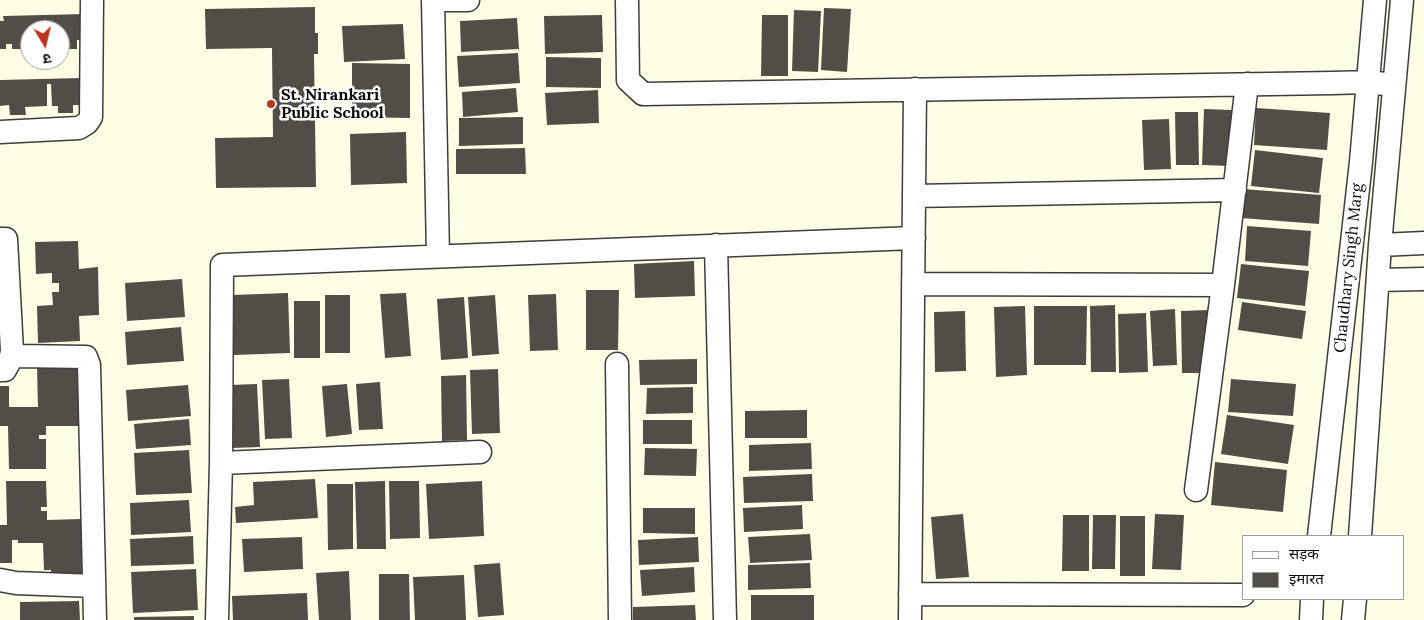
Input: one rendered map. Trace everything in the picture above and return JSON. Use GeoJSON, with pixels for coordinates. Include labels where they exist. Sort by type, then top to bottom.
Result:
{"type":"FeatureCollection","features":[{"type":"Feature","properties":{"kind":"street"},"geometry":{"type":"LineString","coordinates":[[0,132],[79,128],[87,123],[91,117],[92,0]]}},
{"type":"Feature","properties":{"kind":"street"},"geometry":{"type":"LineString","coordinates":[[438,256],[433,0],[468,0]]}},
{"type":"Feature","properties":{"kind":"street"},"geometry":{"type":"LineString","coordinates":[[627,0],[628,80],[642,94],[1368,82],[1394,85]]}},
{"type":"Feature","properties":{"kind":"street","name":"Chaudhary Singh Marg"},"geometry":{"type":"LineString","coordinates":[[1319,535],[1361,162],[1375,0]]}},
{"type":"Feature","properties":{"kind":"street","name":"Chaudhary Singh Marg"},"geometry":{"type":"LineString","coordinates":[[1360,535],[1380,244],[1402,0]]}},
{"type":"Feature","properties":{"kind":"street"},"geometry":{"type":"LineString","coordinates":[[1196,490],[1247,84]]}},
{"type":"Feature","properties":{"kind":"street"},"geometry":{"type":"LineString","coordinates":[[910,620],[915,89]]}},
{"type":"Feature","properties":{"kind":"street"},"geometry":{"type":"LineString","coordinates":[[914,196],[1235,190]]}},
{"type":"Feature","properties":{"kind":"street"},"geometry":{"type":"LineString","coordinates":[[217,620],[221,463],[222,265],[914,238]]}},
{"type":"Feature","properties":{"kind":"street"},"geometry":{"type":"LineString","coordinates":[[0,239],[6,239],[12,351],[10,361],[5,370],[0,370]]}},
{"type":"Feature","properties":{"kind":"street"},"geometry":{"type":"LineString","coordinates":[[1380,244],[1424,243]]}},
{"type":"Feature","properties":{"kind":"street"},"geometry":{"type":"LineString","coordinates":[[716,245],[725,620]]}},
{"type":"Feature","properties":{"kind":"street"},"geometry":{"type":"LineString","coordinates":[[1378,280],[1424,279]]}},
{"type":"Feature","properties":{"kind":"street"},"geometry":{"type":"LineString","coordinates":[[913,284],[1223,285]]}},
{"type":"Feature","properties":{"kind":"street"},"geometry":{"type":"LineString","coordinates":[[12,351],[19,356],[86,357],[88,359],[95,620]]}},
{"type":"Feature","properties":{"kind":"street"},"geometry":{"type":"LineString","coordinates":[[617,364],[620,620]]}},
{"type":"Feature","properties":{"kind":"street"},"geometry":{"type":"LineString","coordinates":[[221,463],[480,452]]}},
{"type":"Feature","properties":{"kind":"street"},"geometry":{"type":"LineString","coordinates":[[0,580],[16,583],[94,586]]}},
{"type":"Feature","properties":{"kind":"street"},"geometry":{"type":"LineString","coordinates":[[910,594],[1242,595]]}},
{"type":"Feature","properties":{"kind":"street"},"geometry":{"type":"LineString","coordinates":[[1311,620],[1312,600]]}},
{"type":"Feature","properties":{"kind":"street"},"geometry":{"type":"LineString","coordinates":[[1353,620],[1356,600]]}},
{"type":"Feature","properties":{"kind":"building"},"geometry":{"type":"Polygon","coordinates":[[[315,7],[315,33],[318,33],[318,54],[314,54],[316,187],[216,188],[215,138],[273,137],[272,48],[206,49],[205,9],[315,7]]]}},
{"type":"Feature","properties":{"kind":"building"},"geometry":{"type":"Polygon","coordinates":[[[824,8],[851,9],[847,72],[821,70],[824,8]]]}},
{"type":"Feature","properties":{"kind":"building"},"geometry":{"type":"Polygon","coordinates":[[[794,10],[821,11],[818,72],[792,71],[794,10]]]}},
{"type":"Feature","properties":{"kind":"building"},"geometry":{"type":"Polygon","coordinates":[[[84,14],[84,40],[77,40],[77,49],[70,49],[70,20],[20,20],[20,49],[12,49],[12,44],[6,44],[6,49],[0,49],[0,21],[4,21],[3,16],[84,14]]]}},
{"type":"Feature","properties":{"kind":"building"},"geometry":{"type":"Polygon","coordinates":[[[602,15],[603,52],[545,54],[544,16],[602,15]]]}},
{"type":"Feature","properties":{"kind":"building"},"geometry":{"type":"Polygon","coordinates":[[[762,15],[788,15],[788,76],[761,76],[762,15]]]}},
{"type":"Feature","properties":{"kind":"building"},"geometry":{"type":"Polygon","coordinates":[[[517,18],[519,49],[461,52],[460,21],[517,18]]]}},
{"type":"Feature","properties":{"kind":"building"},"geometry":{"type":"Polygon","coordinates":[[[403,24],[405,59],[344,62],[342,26],[403,24]]]}},
{"type":"Feature","properties":{"kind":"building"},"geometry":{"type":"Polygon","coordinates":[[[518,53],[520,83],[459,87],[457,56],[518,53]]]}},
{"type":"Feature","properties":{"kind":"building"},"geometry":{"type":"Polygon","coordinates":[[[546,57],[601,58],[601,88],[546,87],[546,57]]]}},
{"type":"Feature","properties":{"kind":"building"},"geometry":{"type":"Polygon","coordinates":[[[352,63],[410,64],[410,118],[352,117],[352,63]]]}},
{"type":"Feature","properties":{"kind":"building"},"geometry":{"type":"Polygon","coordinates":[[[81,78],[82,105],[73,105],[73,113],[58,113],[58,106],[52,106],[51,84],[47,84],[47,106],[25,107],[26,115],[10,115],[9,105],[0,106],[0,80],[81,78]]]}},
{"type":"Feature","properties":{"kind":"building"},"geometry":{"type":"Polygon","coordinates":[[[516,88],[518,112],[463,117],[462,92],[516,88]]]}},
{"type":"Feature","properties":{"kind":"building"},"geometry":{"type":"Polygon","coordinates":[[[598,90],[599,123],[547,125],[545,93],[598,90]]]}},
{"type":"Feature","properties":{"kind":"building"},"geometry":{"type":"Polygon","coordinates":[[[1256,108],[1330,113],[1327,150],[1254,145],[1256,108]]]}},
{"type":"Feature","properties":{"kind":"building"},"geometry":{"type":"Polygon","coordinates":[[[1204,109],[1232,110],[1230,166],[1202,165],[1204,109]]]}},
{"type":"Feature","properties":{"kind":"building"},"geometry":{"type":"Polygon","coordinates":[[[1175,112],[1198,112],[1199,165],[1176,165],[1175,112]]]}},
{"type":"Feature","properties":{"kind":"building"},"geometry":{"type":"Polygon","coordinates":[[[523,117],[523,144],[459,146],[459,118],[523,117]]]}},
{"type":"Feature","properties":{"kind":"building"},"geometry":{"type":"Polygon","coordinates":[[[1169,119],[1171,169],[1144,170],[1142,120],[1169,119]]]}},
{"type":"Feature","properties":{"kind":"building"},"geometry":{"type":"Polygon","coordinates":[[[406,132],[407,183],[351,185],[350,134],[406,132]]]}},
{"type":"Feature","properties":{"kind":"building"},"geometry":{"type":"Polygon","coordinates":[[[525,148],[526,174],[456,174],[456,149],[525,148]]]}},
{"type":"Feature","properties":{"kind":"building"},"geometry":{"type":"Polygon","coordinates":[[[1255,150],[1323,158],[1319,193],[1251,186],[1255,150]]]}},
{"type":"Feature","properties":{"kind":"building"},"geometry":{"type":"Polygon","coordinates":[[[1243,189],[1321,195],[1319,224],[1241,218],[1243,189]]]}},
{"type":"Feature","properties":{"kind":"building"},"geometry":{"type":"Polygon","coordinates":[[[1247,226],[1311,231],[1308,266],[1245,261],[1247,226]]]}},
{"type":"Feature","properties":{"kind":"building"},"geometry":{"type":"Polygon","coordinates":[[[78,241],[79,269],[98,267],[99,315],[79,316],[80,341],[38,343],[37,306],[53,305],[52,292],[59,292],[59,283],[52,283],[52,273],[36,274],[35,242],[78,241]]]}},
{"type":"Feature","properties":{"kind":"building"},"geometry":{"type":"Polygon","coordinates":[[[694,261],[695,296],[635,298],[634,264],[694,261]]]}},
{"type":"Feature","properties":{"kind":"building"},"geometry":{"type":"Polygon","coordinates":[[[1241,264],[1309,271],[1305,306],[1237,298],[1241,264]]]}},
{"type":"Feature","properties":{"kind":"building"},"geometry":{"type":"Polygon","coordinates":[[[182,279],[185,317],[127,321],[125,283],[182,279]]]}},
{"type":"Feature","properties":{"kind":"building"},"geometry":{"type":"Polygon","coordinates":[[[586,290],[619,290],[618,350],[586,350],[586,290]]]}},
{"type":"Feature","properties":{"kind":"building"},"geometry":{"type":"Polygon","coordinates":[[[288,293],[290,353],[234,355],[232,295],[288,293]]]}},
{"type":"Feature","properties":{"kind":"building"},"geometry":{"type":"Polygon","coordinates":[[[406,293],[411,356],[385,358],[380,294],[406,293]]]}},
{"type":"Feature","properties":{"kind":"building"},"geometry":{"type":"Polygon","coordinates":[[[556,294],[558,350],[530,351],[528,295],[556,294]]]}},
{"type":"Feature","properties":{"kind":"building"},"geometry":{"type":"Polygon","coordinates":[[[325,295],[350,295],[350,353],[325,353],[325,295]]]}},
{"type":"Feature","properties":{"kind":"building"},"geometry":{"type":"Polygon","coordinates":[[[495,295],[499,354],[472,356],[468,297],[495,295]]]}},
{"type":"Feature","properties":{"kind":"building"},"geometry":{"type":"Polygon","coordinates":[[[464,297],[468,358],[441,360],[437,299],[464,297]]]}},
{"type":"Feature","properties":{"kind":"building"},"geometry":{"type":"Polygon","coordinates":[[[294,301],[320,301],[320,358],[294,358],[294,301]]]}},
{"type":"Feature","properties":{"kind":"building"},"geometry":{"type":"Polygon","coordinates":[[[1242,302],[1306,311],[1302,339],[1238,330],[1242,302]]]}},
{"type":"Feature","properties":{"kind":"building"},"geometry":{"type":"Polygon","coordinates":[[[1115,305],[1116,372],[1091,372],[1090,306],[1115,305]]]}},
{"type":"Feature","properties":{"kind":"building"},"geometry":{"type":"Polygon","coordinates":[[[1025,306],[1027,375],[996,377],[994,307],[1025,306]]]}},
{"type":"Feature","properties":{"kind":"building"},"geometry":{"type":"Polygon","coordinates":[[[1034,306],[1087,306],[1086,365],[1034,365],[1034,306]]]}},
{"type":"Feature","properties":{"kind":"building"},"geometry":{"type":"Polygon","coordinates":[[[1175,309],[1177,365],[1153,366],[1150,311],[1175,309]]]}},
{"type":"Feature","properties":{"kind":"building"},"geometry":{"type":"Polygon","coordinates":[[[1207,310],[1208,373],[1182,373],[1181,311],[1207,310]]]}},
{"type":"Feature","properties":{"kind":"building"},"geometry":{"type":"Polygon","coordinates":[[[965,311],[966,371],[935,372],[934,312],[965,311]]]}},
{"type":"Feature","properties":{"kind":"building"},"geometry":{"type":"Polygon","coordinates":[[[1146,313],[1148,372],[1119,373],[1118,314],[1146,313]]]}},
{"type":"Feature","properties":{"kind":"building"},"geometry":{"type":"Polygon","coordinates":[[[181,327],[184,361],[127,365],[125,332],[181,327]]]}},
{"type":"Feature","properties":{"kind":"building"},"geometry":{"type":"Polygon","coordinates":[[[697,359],[697,384],[640,385],[639,360],[697,359]]]}},
{"type":"Feature","properties":{"kind":"building"},"geometry":{"type":"Polygon","coordinates":[[[79,365],[79,426],[46,426],[46,435],[39,435],[39,439],[46,439],[46,469],[9,469],[8,426],[0,426],[0,386],[9,386],[9,407],[38,407],[37,366],[79,365]]]}},
{"type":"Feature","properties":{"kind":"building"},"geometry":{"type":"Polygon","coordinates":[[[498,369],[500,433],[472,434],[470,370],[498,369]]]}},
{"type":"Feature","properties":{"kind":"building"},"geometry":{"type":"Polygon","coordinates":[[[466,375],[467,440],[442,441],[441,376],[466,375]]]}},
{"type":"Feature","properties":{"kind":"building"},"geometry":{"type":"Polygon","coordinates":[[[289,379],[292,438],[265,439],[262,380],[289,379]]]}},
{"type":"Feature","properties":{"kind":"building"},"geometry":{"type":"Polygon","coordinates":[[[1231,379],[1296,384],[1293,416],[1228,412],[1231,379]]]}},
{"type":"Feature","properties":{"kind":"building"},"geometry":{"type":"Polygon","coordinates":[[[380,382],[383,429],[359,430],[356,384],[380,382]]]}},
{"type":"Feature","properties":{"kind":"building"},"geometry":{"type":"Polygon","coordinates":[[[257,384],[260,447],[232,448],[229,385],[257,384]]]}},
{"type":"Feature","properties":{"kind":"building"},"geometry":{"type":"Polygon","coordinates":[[[347,384],[352,434],[326,437],[322,386],[347,384]]]}},
{"type":"Feature","properties":{"kind":"building"},"geometry":{"type":"Polygon","coordinates":[[[188,385],[191,416],[128,421],[126,390],[188,385]]]}},
{"type":"Feature","properties":{"kind":"building"},"geometry":{"type":"Polygon","coordinates":[[[693,387],[693,413],[646,414],[647,388],[693,387]]]}},
{"type":"Feature","properties":{"kind":"building"},"geometry":{"type":"Polygon","coordinates":[[[807,410],[807,438],[745,438],[745,411],[807,410]]]}},
{"type":"Feature","properties":{"kind":"building"},"geometry":{"type":"Polygon","coordinates":[[[1227,415],[1294,425],[1288,464],[1221,454],[1227,415]]]}},
{"type":"Feature","properties":{"kind":"building"},"geometry":{"type":"Polygon","coordinates":[[[189,419],[191,445],[136,449],[134,424],[189,419]]]}},
{"type":"Feature","properties":{"kind":"building"},"geometry":{"type":"Polygon","coordinates":[[[643,420],[692,420],[692,444],[643,444],[643,420]]]}},
{"type":"Feature","properties":{"kind":"building"},"geometry":{"type":"Polygon","coordinates":[[[811,443],[812,469],[749,471],[749,445],[811,443]]]}},
{"type":"Feature","properties":{"kind":"building"},"geometry":{"type":"Polygon","coordinates":[[[645,448],[697,449],[696,476],[644,475],[645,448]]]}},
{"type":"Feature","properties":{"kind":"building"},"geometry":{"type":"Polygon","coordinates":[[[189,450],[192,493],[136,495],[134,453],[189,450]]]}},
{"type":"Feature","properties":{"kind":"building"},"geometry":{"type":"Polygon","coordinates":[[[1215,462],[1287,470],[1283,512],[1211,505],[1215,462]]]}},
{"type":"Feature","properties":{"kind":"building"},"geometry":{"type":"Polygon","coordinates":[[[812,474],[813,501],[744,503],[743,477],[812,474]]]}},
{"type":"Feature","properties":{"kind":"building"},"geometry":{"type":"Polygon","coordinates":[[[315,479],[318,518],[236,523],[235,507],[254,505],[253,482],[315,479]]]}},
{"type":"Feature","properties":{"kind":"building"},"geometry":{"type":"Polygon","coordinates":[[[6,481],[46,481],[47,507],[41,507],[41,511],[47,511],[47,520],[81,519],[82,580],[51,580],[51,570],[44,570],[43,543],[18,543],[18,540],[12,540],[12,563],[0,563],[0,525],[7,525],[6,481]]]}},
{"type":"Feature","properties":{"kind":"building"},"geometry":{"type":"Polygon","coordinates":[[[385,481],[386,549],[357,549],[355,482],[385,481]]]}},
{"type":"Feature","properties":{"kind":"building"},"geometry":{"type":"Polygon","coordinates":[[[389,481],[419,481],[420,538],[390,539],[389,481]]]}},
{"type":"Feature","properties":{"kind":"building"},"geometry":{"type":"Polygon","coordinates":[[[482,481],[484,536],[429,539],[426,484],[482,481]]]}},
{"type":"Feature","properties":{"kind":"building"},"geometry":{"type":"Polygon","coordinates":[[[327,484],[353,484],[353,549],[328,550],[327,484]]]}},
{"type":"Feature","properties":{"kind":"building"},"geometry":{"type":"Polygon","coordinates":[[[189,500],[191,532],[131,535],[130,503],[189,500]]]}},
{"type":"Feature","properties":{"kind":"building"},"geometry":{"type":"Polygon","coordinates":[[[802,505],[803,529],[744,532],[743,508],[802,505]]]}},
{"type":"Feature","properties":{"kind":"building"},"geometry":{"type":"Polygon","coordinates":[[[643,508],[695,508],[695,534],[643,533],[643,508]]]}},
{"type":"Feature","properties":{"kind":"building"},"geometry":{"type":"Polygon","coordinates":[[[963,514],[969,577],[936,579],[931,517],[963,514]]]}},
{"type":"Feature","properties":{"kind":"building"},"geometry":{"type":"Polygon","coordinates":[[[1155,514],[1184,515],[1181,570],[1152,569],[1155,514]]]}},
{"type":"Feature","properties":{"kind":"building"},"geometry":{"type":"Polygon","coordinates":[[[1063,515],[1089,515],[1089,571],[1062,571],[1063,515]]]}},
{"type":"Feature","properties":{"kind":"building"},"geometry":{"type":"Polygon","coordinates":[[[1093,515],[1116,515],[1115,569],[1092,569],[1093,515]]]}},
{"type":"Feature","properties":{"kind":"building"},"geometry":{"type":"Polygon","coordinates":[[[1120,516],[1145,516],[1145,576],[1120,576],[1120,516]]]}},
{"type":"Feature","properties":{"kind":"building"},"geometry":{"type":"Polygon","coordinates":[[[810,534],[812,560],[750,563],[748,537],[810,534]]]}},
{"type":"Feature","properties":{"kind":"building"},"geometry":{"type":"Polygon","coordinates":[[[193,536],[194,564],[131,566],[130,539],[193,536]]]}},
{"type":"Feature","properties":{"kind":"building"},"geometry":{"type":"Polygon","coordinates":[[[302,537],[303,569],[244,572],[242,539],[302,537]]]}},
{"type":"Feature","properties":{"kind":"building"},"geometry":{"type":"Polygon","coordinates":[[[698,537],[699,562],[639,565],[638,540],[698,537]]]}},
{"type":"Feature","properties":{"kind":"building"},"geometry":{"type":"Polygon","coordinates":[[[500,563],[504,615],[478,617],[474,565],[500,563]]]}},
{"type":"Feature","properties":{"kind":"building"},"geometry":{"type":"Polygon","coordinates":[[[810,563],[811,588],[748,590],[748,565],[810,563]]]}},
{"type":"Feature","properties":{"kind":"building"},"geometry":{"type":"Polygon","coordinates":[[[694,567],[695,592],[642,596],[640,570],[694,567]]]}},
{"type":"Feature","properties":{"kind":"building"},"geometry":{"type":"Polygon","coordinates":[[[196,569],[198,610],[133,613],[131,572],[196,569]]]}},
{"type":"Feature","properties":{"kind":"building"},"geometry":{"type":"Polygon","coordinates":[[[349,571],[351,620],[319,620],[316,573],[349,571]]]}},
{"type":"Feature","properties":{"kind":"building"},"geometry":{"type":"Polygon","coordinates":[[[379,574],[409,574],[410,620],[379,620],[379,574]]]}},
{"type":"Feature","properties":{"kind":"building"},"geometry":{"type":"Polygon","coordinates":[[[464,575],[466,620],[415,620],[413,577],[464,575]]]}},
{"type":"Feature","properties":{"kind":"building"},"geometry":{"type":"Polygon","coordinates":[[[307,593],[308,620],[233,620],[232,596],[307,593]]]}},
{"type":"Feature","properties":{"kind":"building"},"geometry":{"type":"Polygon","coordinates":[[[751,595],[814,595],[814,620],[751,620],[751,595]]]}},
{"type":"Feature","properties":{"kind":"building"},"geometry":{"type":"Polygon","coordinates":[[[79,601],[80,620],[20,620],[20,602],[79,601]]]}},
{"type":"Feature","properties":{"kind":"building"},"geometry":{"type":"Polygon","coordinates":[[[695,605],[696,620],[633,620],[633,607],[695,605]]]}},
{"type":"Feature","properties":{"kind":"building"},"geometry":{"type":"Polygon","coordinates":[[[194,616],[194,620],[134,620],[134,617],[194,616]]]}},
{"type":"Feature","properties":{"kind":"place","name":"St. Nirankari Public School"},"geometry":{"type":"Point","coordinates":[271,104]}}]}
